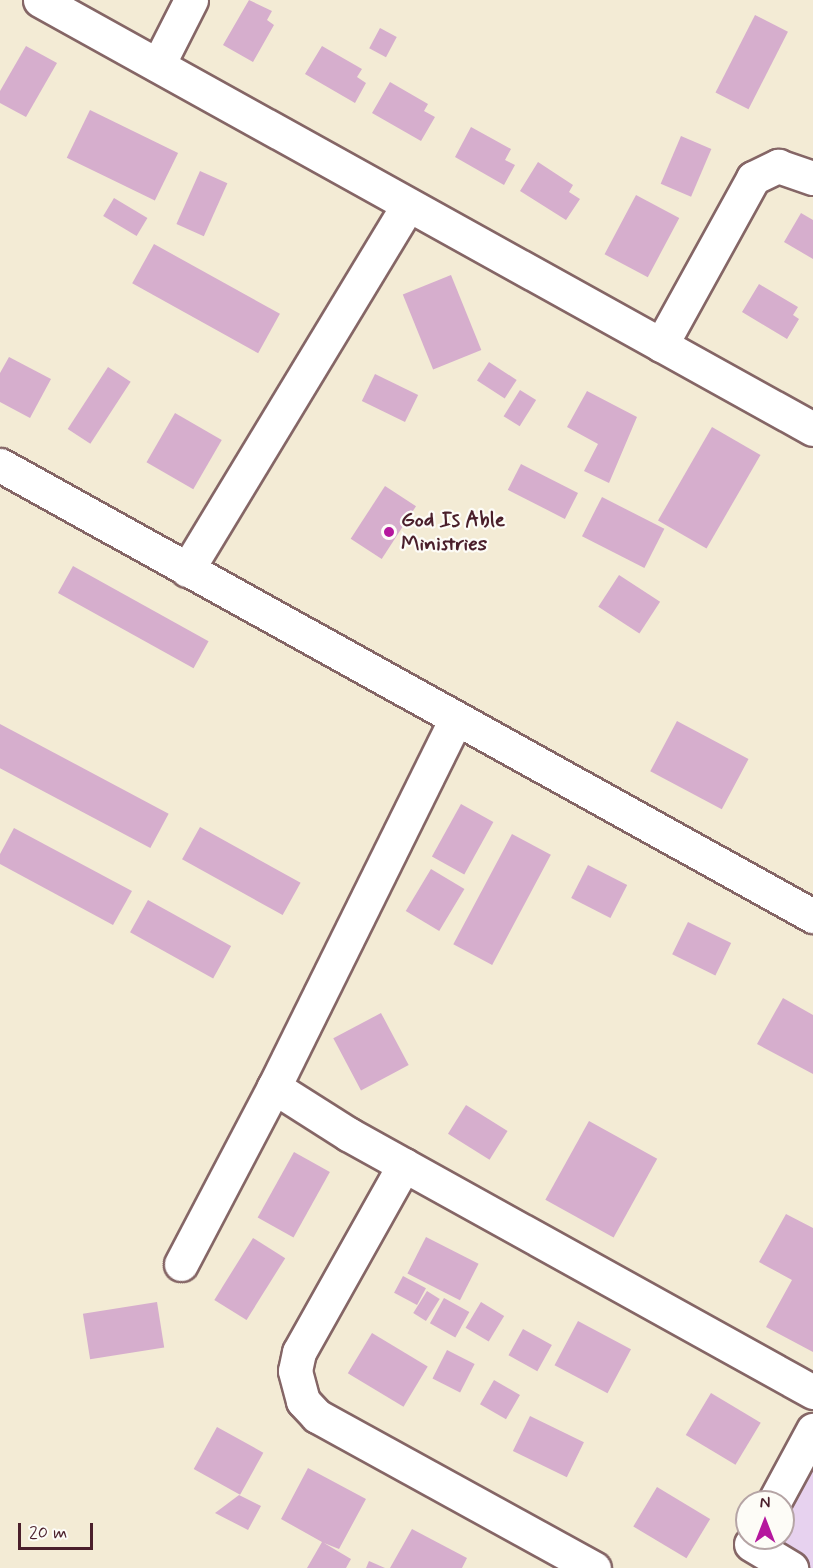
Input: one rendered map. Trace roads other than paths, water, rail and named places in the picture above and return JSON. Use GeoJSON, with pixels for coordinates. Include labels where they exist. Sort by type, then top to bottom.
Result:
{"type":"FeatureCollection","features":[{"type":"Feature","properties":{"kind":"street"},"geometry":{"type":"LineString","coordinates":[[40,0],[407,207],[813,429]]}},
{"type":"Feature","properties":{"kind":"street"},"geometry":{"type":"LineString","coordinates":[[158,65],[191,0]]}},
{"type":"Feature","properties":{"kind":"street"},"geometry":{"type":"LineString","coordinates":[[661,345],[753,178],[778,166],[813,178]]}},
{"type":"Feature","properties":{"kind":"street"},"geometry":{"type":"LineString","coordinates":[[187,570],[407,207]]}},
{"type":"Feature","properties":{"kind":"street"},"geometry":{"type":"LineString","coordinates":[[0,465],[454,720],[813,916]]}},
{"type":"Feature","properties":{"kind":"street"},"geometry":{"type":"LineString","coordinates":[[181,1264],[274,1087],[454,720]]}},
{"type":"Feature","properties":{"kind":"street"},"geometry":{"type":"LineString","coordinates":[[274,1087],[404,1165],[813,1392]]}},
{"type":"Feature","properties":{"kind":"street"},"geometry":{"type":"LineString","coordinates":[[404,1165],[299,1352],[295,1371],[303,1401],[317,1416],[594,1568]]}},
{"type":"Feature","properties":{"kind":"street"},"geometry":{"type":"LineString","coordinates":[[780,1490],[813,1430]]}},
{"type":"Feature","properties":{"kind":"street"},"geometry":{"type":"LineString","coordinates":[[748,1550],[791,1568]]}},
{"type":"Feature","properties":{"kind":"place","name":"God Is Able Ministries"},"geometry":{"type":"Point","coordinates":[389,532]}}]}
